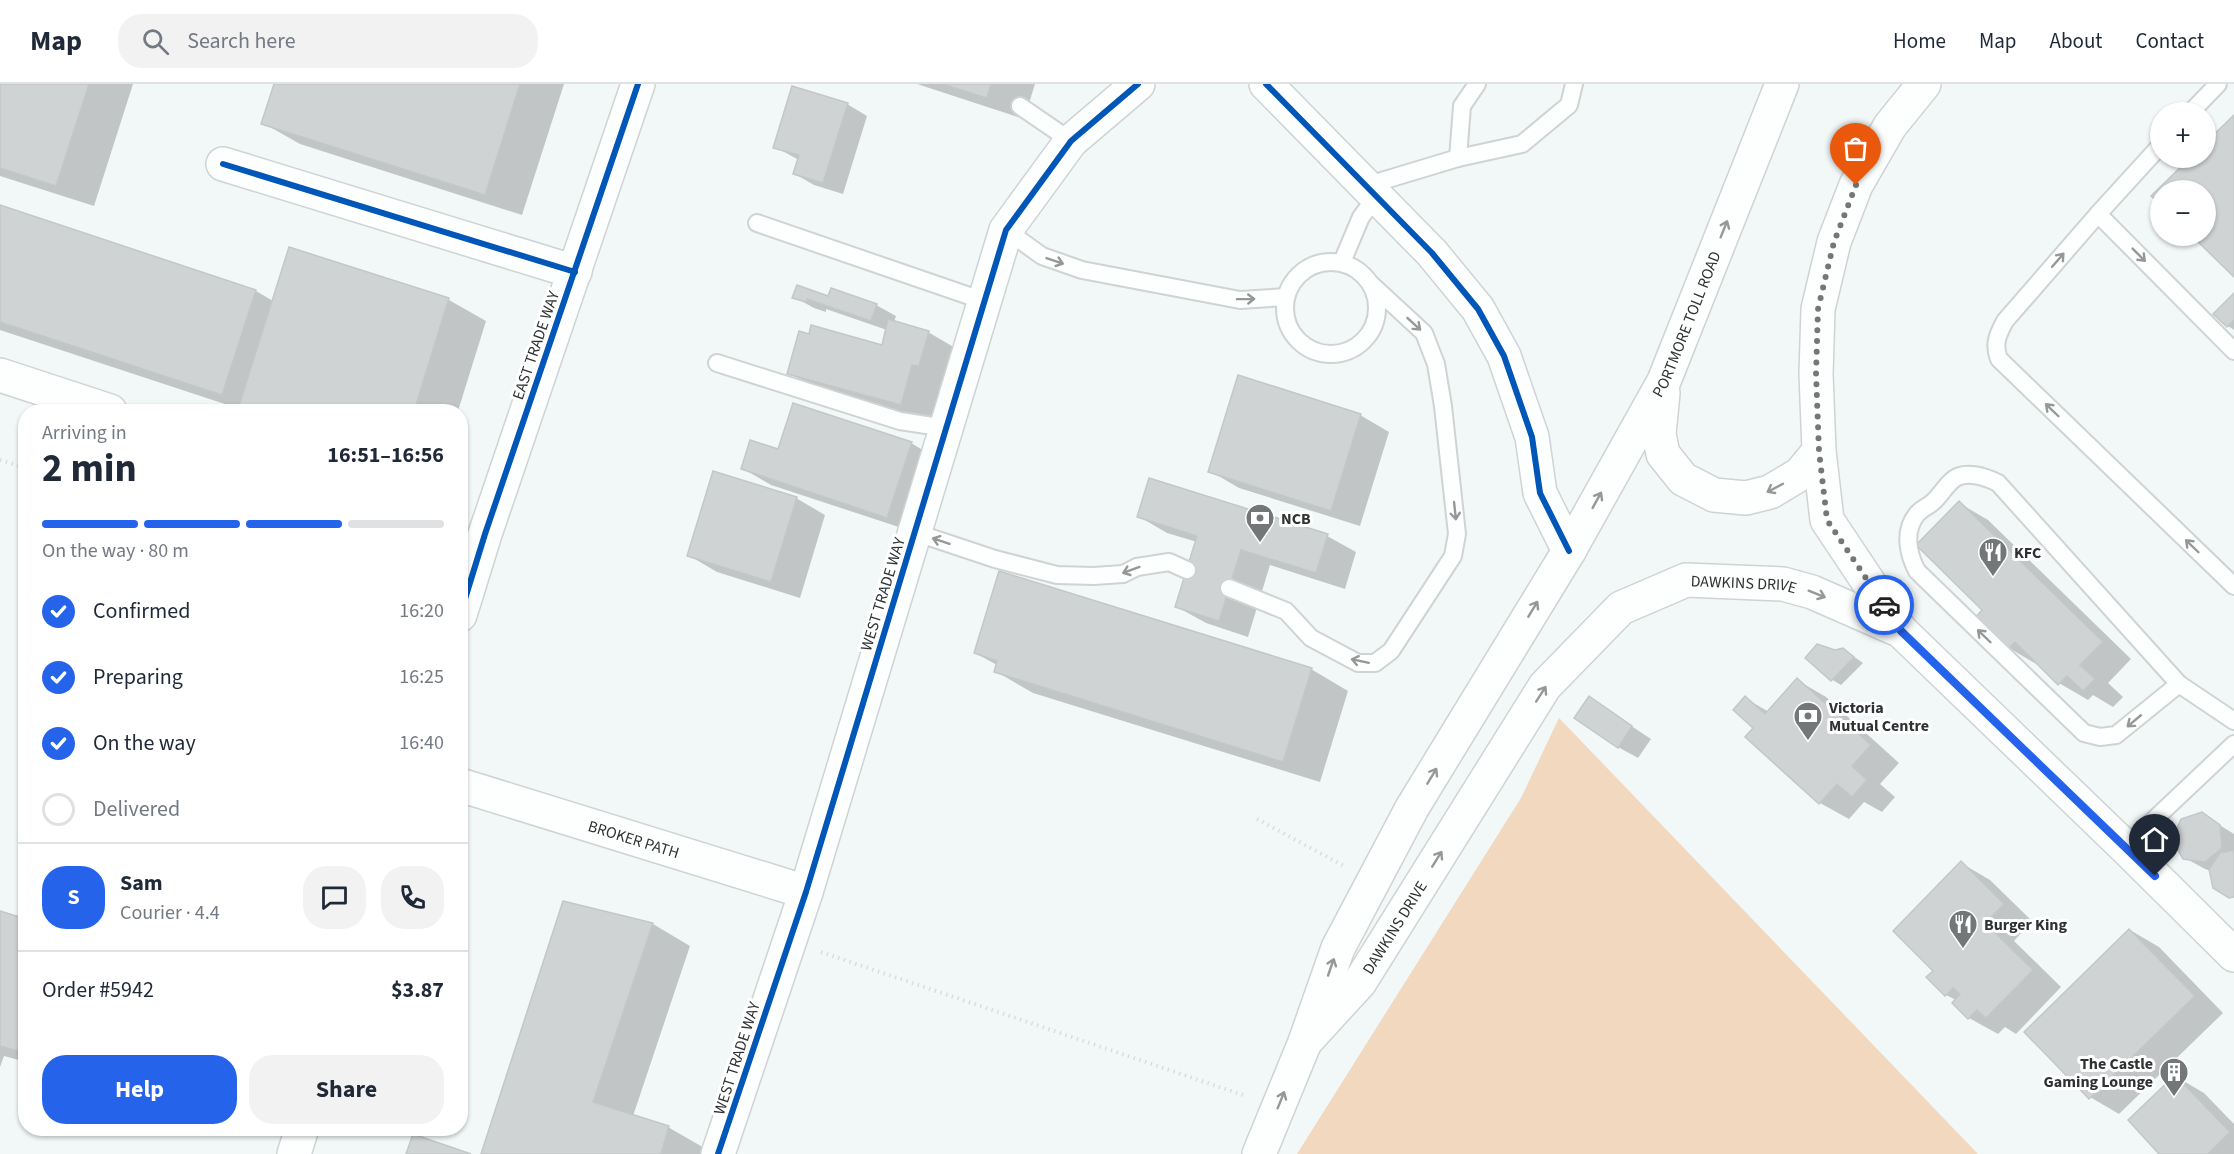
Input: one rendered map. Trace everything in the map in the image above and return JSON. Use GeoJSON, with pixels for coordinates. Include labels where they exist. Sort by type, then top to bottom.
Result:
{"type":"FeatureCollection","features":[{"type":"Feature","properties":{"kind":"main road","name":"EAST TRADE WAY"},"geometry":{"type":"LineString","coordinates":[[468,563],[473,530],[575,272],[638,84]]}},
{"type":"Feature","properties":{"kind":"main road","name":"WEST TRADE WAY"},"geometry":{"type":"LineString","coordinates":[[718,1154],[806,892],[1006,231],[1071,141],[1138,84]]}},
{"type":"Feature","properties":{"kind":"main road"},"geometry":{"type":"LineString","coordinates":[[1266,84],[1432,254],[1478,309],[1504,356],[1532,437],[1540,493],[1569,551]]}},
{"type":"Feature","properties":{"kind":"main road","name":"PORTMORE TOLL ROAD"},"geometry":{"type":"LineString","coordinates":[[1569,551],[1664,381],[1782,84]]}},
{"type":"Feature","properties":{"kind":"main road"},"geometry":{"type":"LineString","coordinates":[[1901,631],[1827,520],[1819,451],[1816,374],[1818,309],[1834,242],[1856,185],[1890,126],[1924,84]]}},
{"type":"Feature","properties":{"kind":"main road"},"geometry":{"type":"LineString","coordinates":[[223,164],[575,272]]}},
{"type":"Feature","properties":{"kind":"main road"},"geometry":{"type":"LineString","coordinates":[[0,375],[89,404]]}},
{"type":"Feature","properties":{"kind":"main road"},"geometry":{"type":"LineString","coordinates":[[1664,381],[1659,434],[1663,454],[1683,479],[1714,495],[1746,498],[1770,492],[1800,474],[1819,451]]}},
{"type":"Feature","properties":{"kind":"main road","name":"DAWKINS DRIVE"},"geometry":{"type":"LineString","coordinates":[[1259,1154],[1305,1042],[1338,948],[1412,808],[1569,551]]}},
{"type":"Feature","properties":{"kind":"main road","name":"DAWKINS DRIVE"},"geometry":{"type":"LineString","coordinates":[[1305,1042],[1360,982],[1545,686],[1621,608],[1686,580],[1783,584],[1812,591],[1901,631],[2234,955]]}},
{"type":"Feature","properties":{"kind":"main road","name":"BROKER PATH"},"geometry":{"type":"LineString","coordinates":[[468,787],[806,892]]}},
{"type":"Feature","properties":{"kind":"main road"},"geometry":{"type":"LineString","coordinates":[[294,1154],[300,1136]]}},
{"type":"Feature","properties":{"kind":"lane"},"geometry":{"type":"LineString","coordinates":[[1458,158],[1462,106],[1477,84]]}},
{"type":"Feature","properties":{"kind":"lane"},"geometry":{"type":"LineString","coordinates":[[1342,262],[1370,192],[1458,158],[1522,144],[1569,105],[1574,84]]}},
{"type":"Feature","properties":{"kind":"lane"},"geometry":{"type":"LineString","coordinates":[[2201,102],[2218,84]]}},
{"type":"Feature","properties":{"kind":"lane"},"geometry":{"type":"LineString","coordinates":[[1020,106],[1071,141]]}},
{"type":"Feature","properties":{"kind":"lane"},"geometry":{"type":"LineString","coordinates":[[2150,157],[2005,321],[1997,337],[1996,351],[1999,359],[2234,586]]}},
{"type":"Feature","properties":{"kind":"lane"},"geometry":{"type":"LineString","coordinates":[[2098,214],[2234,351]]}},
{"type":"Feature","properties":{"kind":"lane"},"geometry":{"type":"LineString","coordinates":[[757,223],[984,301]]}},
{"type":"Feature","properties":{"kind":"lane"},"geometry":{"type":"LineString","coordinates":[[1006,231],[1042,256],[1082,270],[1240,300],[1286,297]]}},
{"type":"Feature","properties":{"kind":"lane"},"geometry":{"type":"LineString","coordinates":[[1229,588],[1287,611],[1311,638],[1358,663],[1375,663],[1391,651],[1453,556],[1457,534],[1443,406],[1436,364],[1424,333],[1359,270],[1342,262],[1324,262],[1307,268],[1293,280],[1286,297],[1285,315],[1291,332],[1304,346],[1320,354],[1338,354],[1355,348],[1366,338],[1376,319],[1377,301],[1371,284]]}},
{"type":"Feature","properties":{"kind":"lane"},"geometry":{"type":"LineString","coordinates":[[717,363],[900,421],[946,428]]}},
{"type":"Feature","properties":{"kind":"lane"},"geometry":{"type":"LineString","coordinates":[[2179,684],[2116,735],[2100,737],[2084,733],[1917,571],[1909,550],[1910,528],[1917,514],[1933,502],[1955,477],[1970,475],[1985,477],[1998,483],[2179,684],[2234,721]]}},
{"type":"Feature","properties":{"kind":"lane"},"geometry":{"type":"LineString","coordinates":[[914,532],[995,559],[1057,575],[1094,576],[1123,573],[1137,567],[1169,562],[1186,570]]}},
{"type":"Feature","properties":{"kind":"lane"},"geometry":{"type":"LineString","coordinates":[[2125,847],[2234,744]]}},
{"type":"Feature","properties":{"kind":"lane"},"geometry":{"type":"LineString","coordinates":[[2199,920],[2234,930]]}},
{"type":"Feature","properties":{"kind":"path"},"geometry":{"type":"LineString","coordinates":[[0,460],[18,466]]}},
{"type":"Feature","properties":{"kind":"path"},"geometry":{"type":"LineString","coordinates":[[1257,819],[1373,883]]}},
{"type":"Feature","properties":{"kind":"path"},"geometry":{"type":"LineString","coordinates":[[790,941],[1278,1107]]}},
{"type":"Feature","properties":{"kind":"shaded area"},"geometry":{"type":"Polygon","coordinates":[[[1559,718],[1978,1154],[1297,1154],[1521,798],[1559,718]]]}},
{"type":"Feature","properties":{"kind":"building"},"geometry":{"type":"Polygon","coordinates":[[[0,84],[89,84],[56,186],[0,168],[0,84]]]}},
{"type":"Feature","properties":{"kind":"building"},"geometry":{"type":"Polygon","coordinates":[[[274,84],[520,84],[485,195],[261,124],[274,84]]]}},
{"type":"Feature","properties":{"kind":"building"},"geometry":{"type":"Polygon","coordinates":[[[942,84],[991,84],[987,98],[942,84]]]}},
{"type":"Feature","properties":{"kind":"building"},"geometry":{"type":"Polygon","coordinates":[[[792,86],[848,103],[823,183],[793,174],[799,155],[773,148],[792,86]]]}},
{"type":"Feature","properties":{"kind":"building"},"geometry":{"type":"Polygon","coordinates":[[[2234,115],[2234,277],[2202,246],[2216,246],[2216,180],[2167,180],[2180,168],[2216,168],[2216,132],[2234,115]]]}},
{"type":"Feature","properties":{"kind":"building"},"geometry":{"type":"Polygon","coordinates":[[[0,205],[256,290],[222,395],[0,322],[0,205]]]}},
{"type":"Feature","properties":{"kind":"building"},"geometry":{"type":"Polygon","coordinates":[[[289,247],[449,298],[416,404],[240,404],[289,247]]]}},
{"type":"Feature","properties":{"kind":"building"},"geometry":{"type":"Polygon","coordinates":[[[797,285],[828,296],[831,288],[877,304],[871,321],[807,299],[806,302],[792,298],[797,285]]]}},
{"type":"Feature","properties":{"kind":"building"},"geometry":{"type":"Polygon","coordinates":[[[2234,293],[2234,320],[2227,327],[2213,314],[2234,293]]]}},
{"type":"Feature","properties":{"kind":"building"},"geometry":{"type":"Polygon","coordinates":[[[888,319],[929,331],[919,366],[912,365],[901,405],[787,374],[799,331],[809,334],[811,325],[882,345],[888,319]]]}},
{"type":"Feature","properties":{"kind":"building"},"geometry":{"type":"Polygon","coordinates":[[[1238,375],[1361,414],[1331,511],[1208,472],[1238,375]]]}},
{"type":"Feature","properties":{"kind":"building"},"geometry":{"type":"Polygon","coordinates":[[[793,403],[912,442],[887,518],[741,469],[750,440],[778,449],[793,403]]]}},
{"type":"Feature","properties":{"kind":"building"},"geometry":{"type":"Polygon","coordinates":[[[713,471],[797,497],[771,582],[687,556],[713,471]]]}},
{"type":"Feature","properties":{"kind":"building","name":"NCB"},"geometry":{"type":"Polygon","coordinates":[[[1149,478],[1328,534],[1316,573],[1241,550],[1219,621],[1175,607],[1197,536],[1137,517],[1149,478]]]}},
{"type":"Feature","properties":{"kind":"building","name":"KFC"},"geometry":{"type":"Polygon","coordinates":[[[1959,501],[2103,642],[2080,665],[2095,679],[2083,691],[2067,676],[2058,685],[2015,642],[2008,649],[1976,617],[1982,610],[1916,545],[1959,501]]]}},
{"type":"Feature","properties":{"kind":"building"},"geometry":{"type":"Polygon","coordinates":[[[999,571],[1312,668],[1283,762],[994,672],[997,661],[974,653],[999,571]]]}},
{"type":"Feature","properties":{"kind":"building"},"geometry":{"type":"Polygon","coordinates":[[[1817,644],[1835,650],[1843,648],[1854,657],[1831,681],[1805,658],[1817,644]]]}},
{"type":"Feature","properties":{"kind":"building","name":"Victoria Mutual Centre"},"geometry":{"type":"Polygon","coordinates":[[[1797,678],[1871,745],[1852,766],[1867,780],[1852,797],[1837,784],[1819,804],[1745,737],[1753,728],[1733,710],[1745,696],[1765,714],[1797,678]]]}},
{"type":"Feature","properties":{"kind":"building"},"geometry":{"type":"Polygon","coordinates":[[[1589,696],[1632,726],[1618,748],[1574,718],[1589,696]]]}},
{"type":"Feature","properties":{"kind":"building"},"geometry":{"type":"Polygon","coordinates":[[[2202,812],[2220,825],[2222,848],[2205,862],[2183,859],[2172,840],[2181,819],[2202,812]]]}},
{"type":"Feature","properties":{"kind":"building"},"geometry":{"type":"Polygon","coordinates":[[[2234,850],[2234,897],[2229,898],[2213,888],[2209,869],[2220,853],[2234,850]]]}},
{"type":"Feature","properties":{"kind":"building","name":"Burger King"},"geometry":{"type":"Polygon","coordinates":[[[1961,861],[2004,904],[1985,923],[2033,970],[1986,1018],[1977,1010],[1968,1019],[1952,1003],[1960,994],[1953,988],[1945,996],[1926,977],[1933,971],[1893,931],[1961,861]]]}},
{"type":"Feature","properties":{"kind":"building"},"geometry":{"type":"Polygon","coordinates":[[[563,901],[653,923],[593,1102],[669,1126],[661,1154],[481,1154],[563,901]]]}},
{"type":"Feature","properties":{"kind":"building"},"geometry":{"type":"Polygon","coordinates":[[[0,911],[18,917],[18,1051],[0,1046],[0,911]]]}},
{"type":"Feature","properties":{"kind":"building"},"geometry":{"type":"Polygon","coordinates":[[[2129,929],[2195,996],[2089,1099],[2024,1032],[2129,929]]]}},
{"type":"Feature","properties":{"kind":"building","name":"The Castle Gaming Lounge"},"geometry":{"type":"Polygon","coordinates":[[[2175,1075],[2230,1132],[2208,1154],[2159,1154],[2128,1120],[2175,1075]]]}},
{"type":"Feature","properties":{"kind":"building"},"geometry":{"type":"Polygon","coordinates":[[[412,1136],[419,1136],[471,1154],[406,1154],[412,1136]]]}},
{"type":"Feature","properties":{"kind":"cycle path"},"geometry":{"type":"LineString","coordinates":[[468,589],[638,84]]}},
{"type":"Feature","properties":{"kind":"cycle path"},"geometry":{"type":"LineString","coordinates":[[718,1154],[806,892],[1006,230],[1071,141],[1138,84]]}},
{"type":"Feature","properties":{"kind":"cycle path"},"geometry":{"type":"LineString","coordinates":[[1266,84],[1432,253],[1478,309],[1504,356],[1532,437],[1540,493],[1569,551]]}},
{"type":"Feature","properties":{"kind":"cycle path"},"geometry":{"type":"LineString","coordinates":[[223,164],[575,272]]}},
{"type":"Feature","properties":{"kind":"way so far"},"geometry":{"type":"LineString","coordinates":[[1856,185],[1834,242],[1818,309],[1816,374],[1819,451],[1827,520],[1884,605]]}},
{"type":"Feature","properties":{"kind":"place","name":"NCB"},"geometry":{"type":"Point","coordinates":[1260,544]}},
{"type":"Feature","properties":{"kind":"place","name":"KFC"},"geometry":{"type":"Point","coordinates":[1993,578]}},
{"type":"Feature","properties":{"kind":"place","name":"Victoria Mutual Centre"},"geometry":{"type":"Point","coordinates":[1808,742]}},
{"type":"Feature","properties":{"kind":"place","name":"Burger King"},"geometry":{"type":"Point","coordinates":[1963,950]}},
{"type":"Feature","properties":{"kind":"place","name":"The Castle Gaming Lounge"},"geometry":{"type":"Point","coordinates":[2174,1098]}},
{"type":"Feature","properties":{"kind":"route"},"geometry":{"type":"LineString","coordinates":[[1884,605],[1901,631],[2155,876]]}}]}
